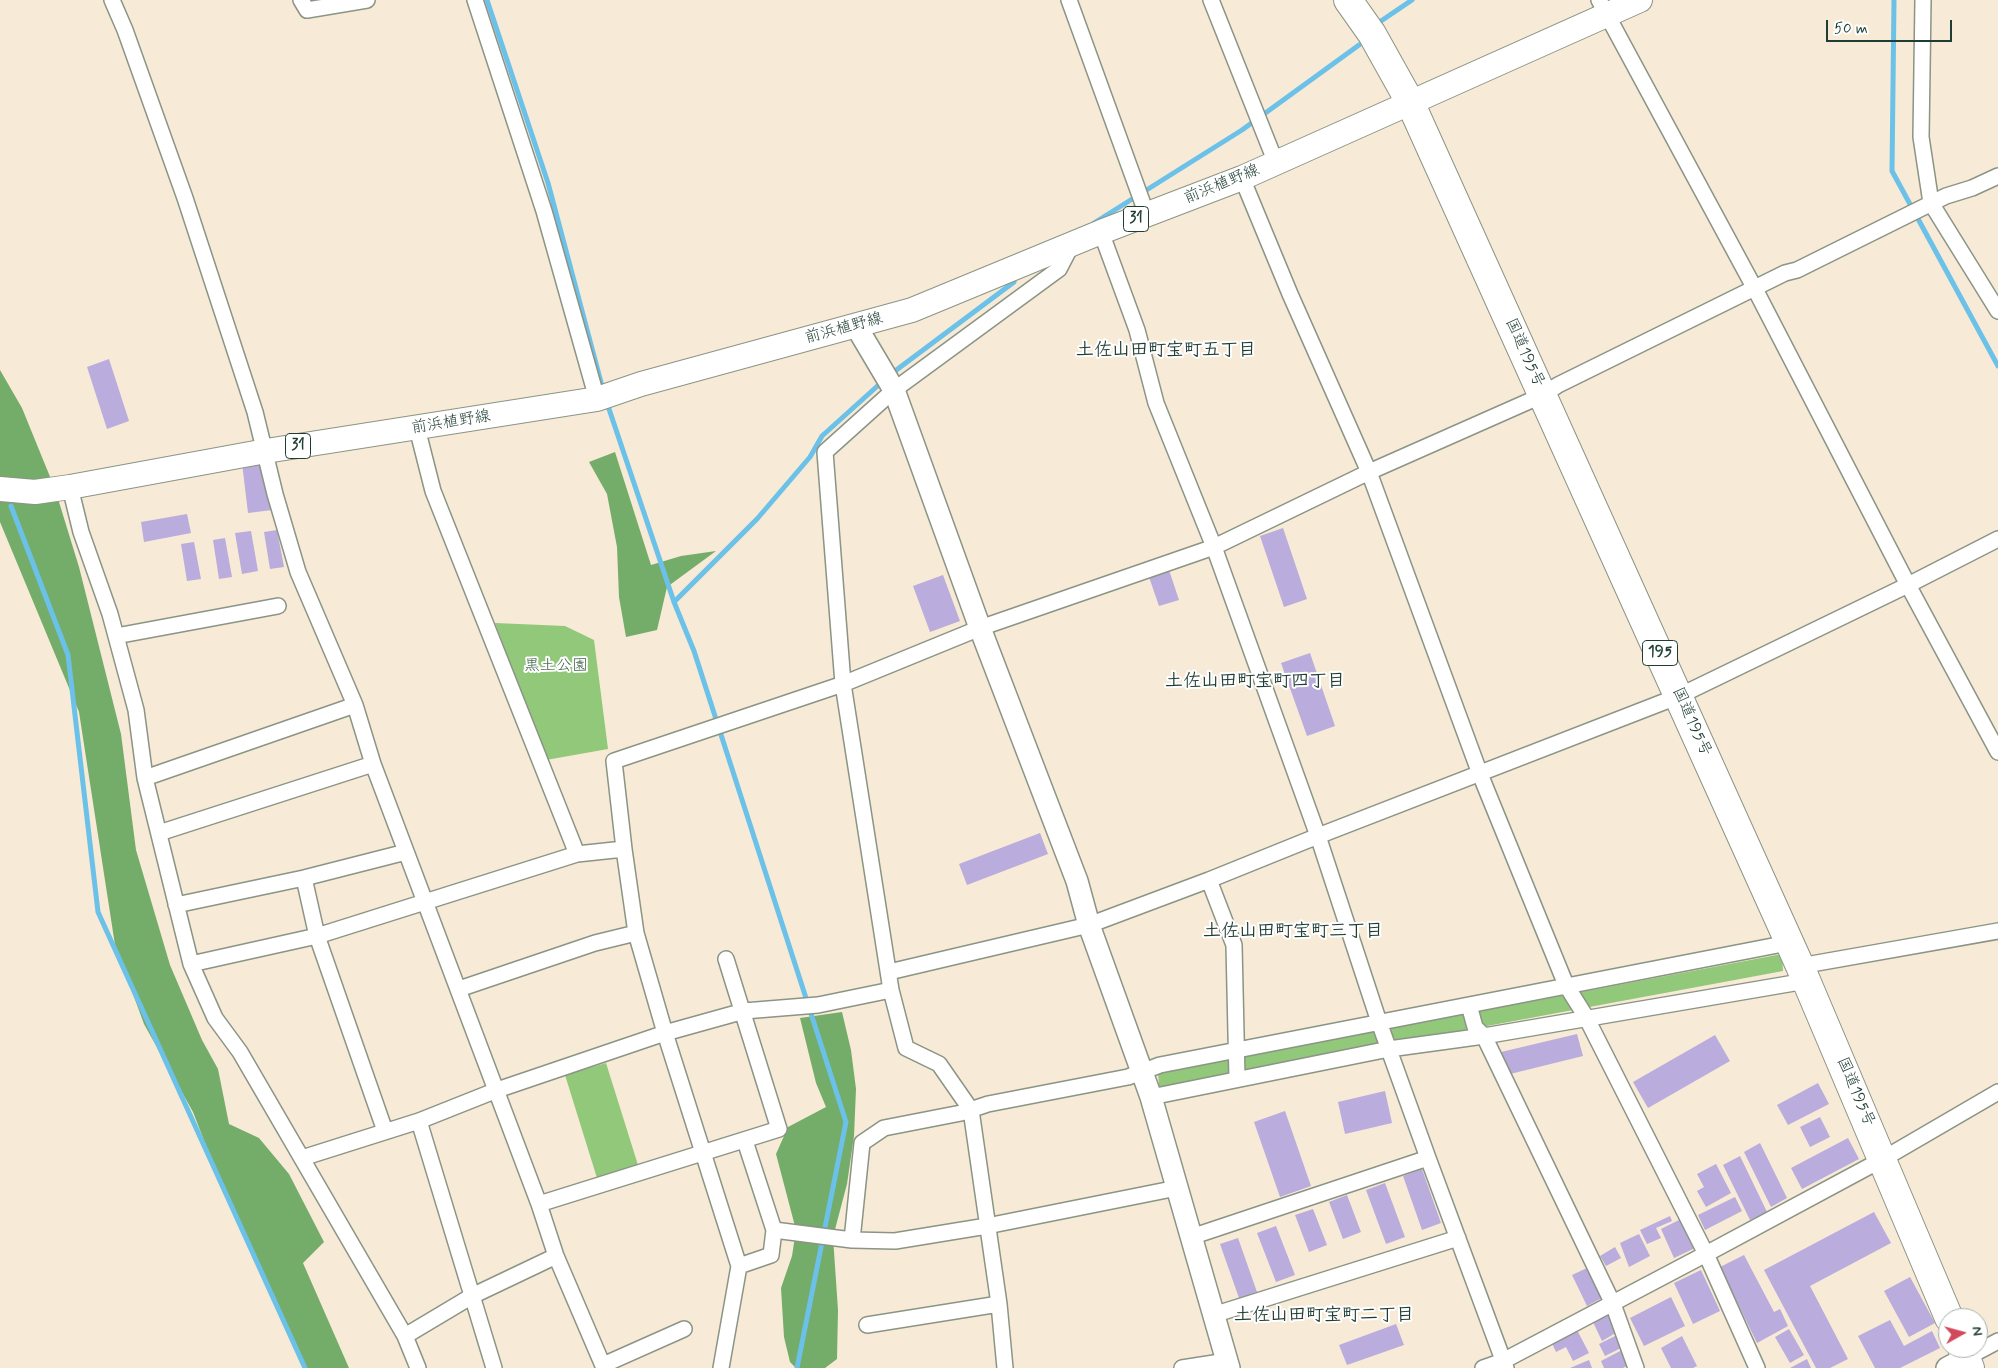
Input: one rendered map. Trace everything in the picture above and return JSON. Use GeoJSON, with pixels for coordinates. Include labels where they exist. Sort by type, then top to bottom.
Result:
{"type":"FeatureCollection","features":[{"type":"Feature","properties":{"kind":"highway","name":"国道195号"},"geometry":{"type":"LineString","coordinates":[[1348,0],[1372,34],[1410,102],[1798,963],[1946,1308]]}},
{"type":"Feature","properties":{"kind":"main road","name":"前浜植野線"},"geometry":{"type":"LineString","coordinates":[[0,489],[34,492],[70,487],[266,451],[606,396],[912,310],[1101,232],[1145,208],[1242,178],[1410,102],[1604,7],[1640,0]]}},
{"type":"Feature","properties":{"kind":"street"},"geometry":{"type":"LineString","coordinates":[[112,0],[125,30],[185,198],[266,451],[275,494],[298,572],[355,705],[373,764],[497,1090],[556,1256],[604,1367],[684,1329]]}},
{"type":"Feature","properties":{"kind":"street"},"geometry":{"type":"LineString","coordinates":[[301,0],[307,10],[367,0]]}},
{"type":"Feature","properties":{"kind":"street"},"geometry":{"type":"LineString","coordinates":[[475,0],[606,396]]}},
{"type":"Feature","properties":{"kind":"street"},"geometry":{"type":"LineString","coordinates":[[1069,0],[1145,208]]}},
{"type":"Feature","properties":{"kind":"street"},"geometry":{"type":"LineString","coordinates":[[1211,0],[1276,163]]}},
{"type":"Feature","properties":{"kind":"street"},"geometry":{"type":"LineString","coordinates":[[1923,0],[1921,136],[1930,203],[1998,311]]}},
{"type":"Feature","properties":{"kind":"street"},"geometry":{"type":"LineString","coordinates":[[1604,7],[1755,289],[1908,585],[1998,752]]}},
{"type":"Feature","properties":{"kind":"street"},"geometry":{"type":"LineString","coordinates":[[721,1368],[739,1266],[702,1154],[636,933],[614,760],[843,684],[980,628],[1214,547],[1369,472],[1543,395],[1558,385],[1930,203],[1998,176]]}},
{"type":"Feature","properties":{"kind":"street"},"geometry":{"type":"LineString","coordinates":[[1242,178],[1290,294],[1369,472],[1480,774],[1566,986],[1586,1017],[1706,1254],[1757,1368]]}},
{"type":"Feature","properties":{"kind":"street"},"geometry":{"type":"LineString","coordinates":[[1101,232],[1137,330],[1156,403],[1214,547],[1318,836],[1379,1022],[1504,1364]]}},
{"type":"Feature","properties":{"kind":"street"},"geometry":{"type":"LineString","coordinates":[[1005,1368],[999,1304],[971,1110],[940,1064],[906,1048],[891,990],[843,684],[825,452],[889,381],[1059,269],[1072,244]]}},
{"type":"Feature","properties":{"kind":"street"},"geometry":{"type":"LineString","coordinates":[[856,326],[889,381],[980,628],[1077,881],[1089,925],[1151,1097],[1228,1365],[1182,1368]]}},
{"type":"Feature","properties":{"kind":"street"},"geometry":{"type":"LineString","coordinates":[[417,428],[433,492],[577,854]]}},
{"type":"Feature","properties":{"kind":"street"},"geometry":{"type":"LineString","coordinates":[[70,487],[81,532],[116,636],[136,710],[145,778],[191,964],[215,1018],[240,1052],[302,1158],[405,1336],[418,1368]]}},
{"type":"Feature","properties":{"kind":"street"},"geometry":{"type":"LineString","coordinates":[[889,972],[1089,925],[1209,880],[1679,696],[1908,585],[1998,539]]}},
{"type":"Feature","properties":{"kind":"street"},"geometry":{"type":"LineString","coordinates":[[116,636],[278,606]]}},
{"type":"Feature","properties":{"kind":"street"},"geometry":{"type":"LineString","coordinates":[[145,778],[355,705]]}},
{"type":"Feature","properties":{"kind":"street"},"geometry":{"type":"LineString","coordinates":[[159,834],[373,764]]}},
{"type":"Feature","properties":{"kind":"street"},"geometry":{"type":"LineString","coordinates":[[191,964],[317,936],[577,854],[624,849]]}},
{"type":"Feature","properties":{"kind":"street"},"geometry":{"type":"LineString","coordinates":[[176,905],[304,878],[406,852]]}},
{"type":"Feature","properties":{"kind":"street"},"geometry":{"type":"LineString","coordinates":[[304,878],[317,936],[385,1131]]}},
{"type":"Feature","properties":{"kind":"street"},"geometry":{"type":"LineString","coordinates":[[1209,880],[1234,945],[1237,1078]]}},
{"type":"Feature","properties":{"kind":"street"},"geometry":{"type":"LineString","coordinates":[[852,1240],[862,1143],[884,1128],[971,1110],[988,1104],[1128,1077],[1160,1065],[1566,986],[1798,963],[1998,931]]}},
{"type":"Feature","properties":{"kind":"street"},"geometry":{"type":"LineString","coordinates":[[459,989],[595,943],[636,933]]}},
{"type":"Feature","properties":{"kind":"street"},"geometry":{"type":"LineString","coordinates":[[539,1204],[779,1129],[726,959]]}},
{"type":"Feature","properties":{"kind":"street"},"geometry":{"type":"LineString","coordinates":[[1151,1097],[1237,1078],[1389,1049],[1484,1036],[1586,1017],[1798,963]]}},
{"type":"Feature","properties":{"kind":"street"},"geometry":{"type":"LineString","coordinates":[[302,1158],[419,1121],[497,1090],[665,1034],[744,1012],[818,1005],[891,990]]}},
{"type":"Feature","properties":{"kind":"street"},"geometry":{"type":"LineString","coordinates":[[1469,1005],[1475,1027],[1484,1036],[1612,1304],[1636,1368]]}},
{"type":"Feature","properties":{"kind":"street"},"geometry":{"type":"LineString","coordinates":[[1482,1368],[1504,1364],[1883,1159],[1998,1092]]}},
{"type":"Feature","properties":{"kind":"street"},"geometry":{"type":"LineString","coordinates":[[419,1121],[494,1368]]}},
{"type":"Feature","properties":{"kind":"street"},"geometry":{"type":"LineString","coordinates":[[739,1266],[771,1255],[774,1230],[745,1141]]}},
{"type":"Feature","properties":{"kind":"street"},"geometry":{"type":"LineString","coordinates":[[1191,1237],[1428,1158]]}},
{"type":"Feature","properties":{"kind":"street"},"geometry":{"type":"LineString","coordinates":[[774,1230],[852,1240],[895,1241],[987,1226],[1177,1188]]}},
{"type":"Feature","properties":{"kind":"street"},"geometry":{"type":"LineString","coordinates":[[1213,1315],[1458,1238]]}},
{"type":"Feature","properties":{"kind":"street"},"geometry":{"type":"LineString","coordinates":[[405,1336],[472,1296],[556,1256]]}},
{"type":"Feature","properties":{"kind":"street"},"geometry":{"type":"LineString","coordinates":[[867,1325],[999,1304]]}},
{"type":"Feature","properties":{"kind":"street"},"geometry":{"type":"LineString","coordinates":[[1961,1361],[1998,1341]]}},
{"type":"Feature","properties":{"kind":"green space"},"geometry":{"type":"Polygon","coordinates":[[[0,370],[22,408],[55,489],[79,567],[121,734],[136,850],[170,965],[202,1040],[218,1069],[229,1124],[259,1138],[289,1174],[324,1242],[303,1263],[349,1368],[305,1368],[219,1179],[193,1112],[144,1024],[115,945],[79,712],[0,522],[0,370]]]}},
{"type":"Feature","properties":{"kind":"green space"},"geometry":{"type":"Polygon","coordinates":[[[615,452],[651,565],[681,556],[716,551],[667,587],[657,630],[626,637],[619,597],[617,547],[607,494],[589,462],[615,452]]]}},
{"type":"Feature","properties":{"kind":"green space","name":"黒土公園"},"geometry":{"type":"Polygon","coordinates":[[[495,623],[565,626],[594,640],[608,749],[546,760],[495,623]]]}},
{"type":"Feature","properties":{"kind":"green space"},"geometry":{"type":"Polygon","coordinates":[[[1782,954],[1783,971],[1159,1087],[1158,1072],[1782,954]]]}},
{"type":"Feature","properties":{"kind":"green space"},"geometry":{"type":"Polygon","coordinates":[[[842,1012],[851,1050],[856,1089],[854,1136],[847,1184],[833,1237],[838,1310],[837,1359],[825,1368],[796,1368],[790,1362],[784,1337],[781,1288],[792,1256],[796,1230],[776,1154],[788,1127],[826,1107],[816,1083],[800,1018],[842,1012]]]}},
{"type":"Feature","properties":{"kind":"green space"},"geometry":{"type":"Polygon","coordinates":[[[606,1063],[638,1165],[597,1178],[565,1075],[606,1063]]]}},
{"type":"Feature","properties":{"kind":"building"},"geometry":{"type":"Polygon","coordinates":[[[109,359],[129,421],[107,429],[87,367],[109,359]]]}},
{"type":"Feature","properties":{"kind":"building"},"geometry":{"type":"Polygon","coordinates":[[[267,460],[272,510],[248,513],[242,463],[267,460]]]}},
{"type":"Feature","properties":{"kind":"building"},"geometry":{"type":"Polygon","coordinates":[[[187,514],[191,533],[144,542],[141,522],[187,514]]]}},
{"type":"Feature","properties":{"kind":"building"},"geometry":{"type":"Polygon","coordinates":[[[1283,528],[1307,599],[1284,607],[1260,536],[1283,528]]]}},
{"type":"Feature","properties":{"kind":"building"},"geometry":{"type":"Polygon","coordinates":[[[277,530],[284,567],[270,569],[264,532],[277,530]]]}},
{"type":"Feature","properties":{"kind":"building"},"geometry":{"type":"Polygon","coordinates":[[[251,531],[258,571],[242,574],[235,533],[251,531]]]}},
{"type":"Feature","properties":{"kind":"building"},"geometry":{"type":"Polygon","coordinates":[[[225,538],[232,577],[219,579],[213,540],[225,538]]]}},
{"type":"Feature","properties":{"kind":"building"},"geometry":{"type":"Polygon","coordinates":[[[194,542],[201,579],[187,581],[181,544],[194,542]]]}},
{"type":"Feature","properties":{"kind":"building"},"geometry":{"type":"Polygon","coordinates":[[[1169,570],[1179,600],[1159,606],[1149,577],[1169,570]]]}},
{"type":"Feature","properties":{"kind":"building"},"geometry":{"type":"Polygon","coordinates":[[[943,575],[960,621],[930,632],[913,586],[943,575]]]}},
{"type":"Feature","properties":{"kind":"building"},"geometry":{"type":"Polygon","coordinates":[[[1310,653],[1335,726],[1307,736],[1281,663],[1310,653]]]}},
{"type":"Feature","properties":{"kind":"building"},"geometry":{"type":"Polygon","coordinates":[[[1040,833],[1048,854],[967,885],[959,864],[1040,833]]]}},
{"type":"Feature","properties":{"kind":"building"},"geometry":{"type":"Polygon","coordinates":[[[1577,1034],[1583,1056],[1502,1076],[1497,1053],[1577,1034]]]}},
{"type":"Feature","properties":{"kind":"building"},"geometry":{"type":"Polygon","coordinates":[[[1715,1035],[1730,1061],[1648,1108],[1633,1082],[1715,1035]]]}},
{"type":"Feature","properties":{"kind":"building"},"geometry":{"type":"Polygon","coordinates":[[[1818,1083],[1829,1104],[1788,1125],[1777,1105],[1818,1083]]]}},
{"type":"Feature","properties":{"kind":"building"},"geometry":{"type":"Polygon","coordinates":[[[1385,1091],[1392,1123],[1345,1134],[1338,1102],[1385,1091]]]}},
{"type":"Feature","properties":{"kind":"building"},"geometry":{"type":"Polygon","coordinates":[[[1285,1111],[1311,1186],[1280,1197],[1254,1122],[1285,1111]]]}},
{"type":"Feature","properties":{"kind":"building"},"geometry":{"type":"Polygon","coordinates":[[[1820,1117],[1830,1137],[1810,1147],[1800,1127],[1820,1117]]]}},
{"type":"Feature","properties":{"kind":"building"},"geometry":{"type":"Polygon","coordinates":[[[1848,1138],[1859,1159],[1802,1189],[1791,1168],[1848,1138]]]}},
{"type":"Feature","properties":{"kind":"building"},"geometry":{"type":"Polygon","coordinates":[[[1760,1143],[1787,1198],[1771,1207],[1744,1152],[1760,1143]]]}},
{"type":"Feature","properties":{"kind":"building"},"geometry":{"type":"Polygon","coordinates":[[[1740,1156],[1767,1212],[1750,1220],[1723,1165],[1740,1156]]]}},
{"type":"Feature","properties":{"kind":"building"},"geometry":{"type":"Polygon","coordinates":[[[1716,1164],[1731,1193],[1706,1207],[1697,1191],[1704,1187],[1697,1174],[1716,1164]]]}},
{"type":"Feature","properties":{"kind":"building"},"geometry":{"type":"Polygon","coordinates":[[[1422,1169],[1441,1223],[1422,1230],[1403,1176],[1422,1169]]]}},
{"type":"Feature","properties":{"kind":"building"},"geometry":{"type":"Polygon","coordinates":[[[1385,1183],[1405,1237],[1386,1244],[1366,1190],[1385,1183]]]}},
{"type":"Feature","properties":{"kind":"building"},"geometry":{"type":"Polygon","coordinates":[[[1347,1195],[1361,1232],[1343,1239],[1329,1202],[1347,1195]]]}},
{"type":"Feature","properties":{"kind":"building"},"geometry":{"type":"Polygon","coordinates":[[[1735,1197],[1742,1211],[1705,1230],[1698,1215],[1735,1197]]]}},
{"type":"Feature","properties":{"kind":"building"},"geometry":{"type":"Polygon","coordinates":[[[1313,1209],[1327,1245],[1309,1252],[1295,1215],[1313,1209]]]}},
{"type":"Feature","properties":{"kind":"building"},"geometry":{"type":"Polygon","coordinates":[[[1874,1212],[1891,1243],[1810,1286],[1848,1359],[1830,1368],[1816,1368],[1764,1270],[1874,1212]]]}},
{"type":"Feature","properties":{"kind":"building"},"geometry":{"type":"Polygon","coordinates":[[[1670,1216],[1672,1221],[1656,1228],[1661,1238],[1647,1244],[1640,1230],[1670,1216]]]}},
{"type":"Feature","properties":{"kind":"building"},"geometry":{"type":"Polygon","coordinates":[[[1681,1219],[1695,1248],[1674,1258],[1661,1229],[1681,1219]]]}},
{"type":"Feature","properties":{"kind":"building"},"geometry":{"type":"Polygon","coordinates":[[[1276,1226],[1295,1275],[1276,1282],[1257,1233],[1276,1226]]]}},
{"type":"Feature","properties":{"kind":"building"},"geometry":{"type":"Polygon","coordinates":[[[1639,1234],[1650,1256],[1629,1267],[1620,1243],[1639,1234]]]}},
{"type":"Feature","properties":{"kind":"building"},"geometry":{"type":"Polygon","coordinates":[[[1238,1238],[1257,1292],[1239,1298],[1220,1244],[1238,1238]]]}},
{"type":"Feature","properties":{"kind":"building"},"geometry":{"type":"Polygon","coordinates":[[[1615,1247],[1621,1258],[1606,1266],[1600,1256],[1615,1247]]]}},
{"type":"Feature","properties":{"kind":"building"},"geometry":{"type":"Polygon","coordinates":[[[1744,1255],[1774,1312],[1780,1309],[1788,1326],[1757,1343],[1720,1267],[1744,1255]]]}},
{"type":"Feature","properties":{"kind":"building"},"geometry":{"type":"Polygon","coordinates":[[[1587,1268],[1602,1298],[1587,1306],[1572,1275],[1587,1268]]]}},
{"type":"Feature","properties":{"kind":"building"},"geometry":{"type":"Polygon","coordinates":[[[1701,1270],[1720,1311],[1693,1324],[1674,1283],[1701,1270]]]}},
{"type":"Feature","properties":{"kind":"building"},"geometry":{"type":"Polygon","coordinates":[[[1910,1277],[1935,1323],[1909,1337],[1884,1291],[1910,1277]]]}},
{"type":"Feature","properties":{"kind":"building"},"geometry":{"type":"Polygon","coordinates":[[[1671,1297],[1685,1326],[1644,1346],[1630,1318],[1671,1297]]]}},
{"type":"Feature","properties":{"kind":"building"},"geometry":{"type":"Polygon","coordinates":[[[1609,1311],[1619,1331],[1602,1341],[1592,1320],[1609,1311]]]}},
{"type":"Feature","properties":{"kind":"building"},"geometry":{"type":"Polygon","coordinates":[[[1890,1320],[1904,1346],[1932,1331],[1938,1344],[1938,1349],[1900,1368],[1875,1368],[1858,1336],[1890,1320]]]}},
{"type":"Feature","properties":{"kind":"building"},"geometry":{"type":"Polygon","coordinates":[[[1396,1324],[1404,1345],[1347,1365],[1339,1345],[1396,1324]]]}},
{"type":"Feature","properties":{"kind":"building"},"geometry":{"type":"Polygon","coordinates":[[[1576,1328],[1589,1353],[1573,1361],[1566,1347],[1556,1352],[1551,1341],[1576,1328]]]}},
{"type":"Feature","properties":{"kind":"building"},"geometry":{"type":"Polygon","coordinates":[[[1789,1329],[1804,1355],[1790,1363],[1775,1337],[1789,1329]]]}},
{"type":"Feature","properties":{"kind":"building"},"geometry":{"type":"Polygon","coordinates":[[[1617,1335],[1623,1347],[1605,1356],[1599,1344],[1617,1335]]]}},
{"type":"Feature","properties":{"kind":"building"},"geometry":{"type":"Polygon","coordinates":[[[1682,1336],[1697,1366],[1693,1368],[1671,1368],[1661,1348],[1682,1336]]]}},
{"type":"Feature","properties":{"kind":"building"},"geometry":{"type":"Polygon","coordinates":[[[1624,1349],[1631,1364],[1623,1368],[1604,1368],[1601,1361],[1624,1349]]]}},
{"type":"Feature","properties":{"kind":"building"},"geometry":{"type":"Polygon","coordinates":[[[1807,1359],[1811,1368],[1790,1368],[1807,1359]]]}},
{"type":"Feature","properties":{"kind":"building"},"geometry":{"type":"Polygon","coordinates":[[[1589,1360],[1592,1368],[1570,1368],[1589,1360]]]}},
{"type":"Feature","properties":{"kind":"waterway"},"geometry":{"type":"LineString","coordinates":[[487,0],[548,183],[603,390]]}},
{"type":"Feature","properties":{"kind":"waterway"},"geometry":{"type":"LineString","coordinates":[[1381,21],[1412,0]]}},
{"type":"Feature","properties":{"kind":"waterway"},"geometry":{"type":"LineString","coordinates":[[1894,0],[1892,171],[1998,366]]}},
{"type":"Feature","properties":{"kind":"waterway"},"geometry":{"type":"LineString","coordinates":[[1094,223],[1242,130],[1359,45]]}},
{"type":"Feature","properties":{"kind":"waterway"},"geometry":{"type":"LineString","coordinates":[[891,374],[1014,282]]}},
{"type":"Feature","properties":{"kind":"waterway"},"geometry":{"type":"LineString","coordinates":[[674,602],[757,519],[810,457],[822,436],[883,381]]}},
{"type":"Feature","properties":{"kind":"waterway"},"geometry":{"type":"LineString","coordinates":[[607,403],[674,602],[694,651],[846,1122],[797,1368]]}},
{"type":"Feature","properties":{"kind":"waterway"},"geometry":{"type":"LineString","coordinates":[[11,506],[68,655],[98,912],[305,1368]]}},
{"type":"Feature","properties":{"kind":"district","name":"土佐山田町宝町五丁目"},"geometry":{"type":"Point","coordinates":[1166,351]}},
{"type":"Feature","properties":{"kind":"district","name":"土佐山田町宝町四丁目"},"geometry":{"type":"Point","coordinates":[1255,682]}},
{"type":"Feature","properties":{"kind":"district","name":"土佐山田町宝町三丁目"},"geometry":{"type":"Point","coordinates":[1293,932]}},
{"type":"Feature","properties":{"kind":"district","name":"土佐山田町宝町二丁目"},"geometry":{"type":"Point","coordinates":[1324,1316]}}]}
